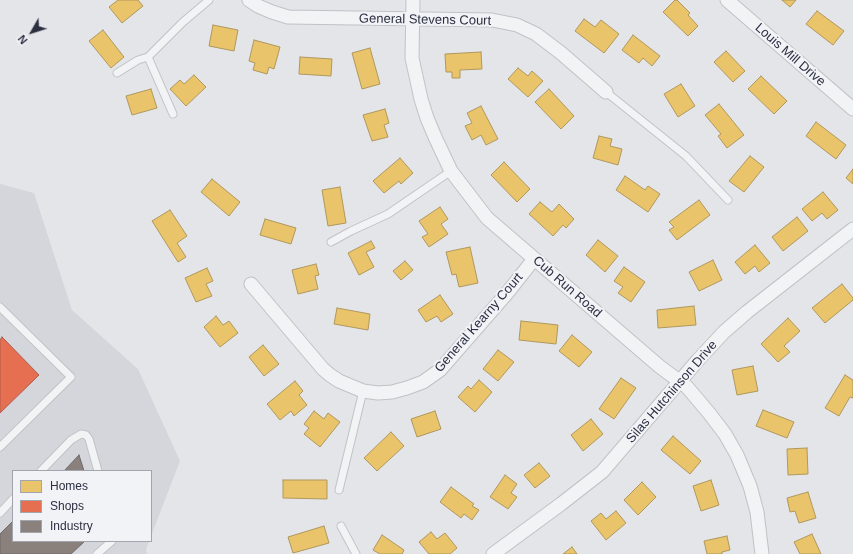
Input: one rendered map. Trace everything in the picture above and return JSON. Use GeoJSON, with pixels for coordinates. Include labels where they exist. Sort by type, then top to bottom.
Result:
{"type":"FeatureCollection","features":[{"type":"Feature","properties":{"kind":"street","name":"General Stevens Court"},"geometry":{"type":"LineString","coordinates":[[249,0],[258,6],[288,17],[492,20],[516,25],[536,34],[561,53],[606,92]]}},
{"type":"Feature","properties":{"kind":"street","name":"Cub Run Road"},"geometry":{"type":"LineString","coordinates":[[413,0],[412,58],[421,99],[434,137],[451,171],[487,218],[659,366],[687,387],[709,413],[725,434],[737,455],[750,486],[757,512],[762,554]]}},
{"type":"Feature","properties":{"kind":"street","name":"Louis Mill Drive"},"geometry":{"type":"LineString","coordinates":[[727,0],[853,109]]}},
{"type":"Feature","properties":{"kind":"street","name":"Silas Hutchinson Drive"},"geometry":{"type":"LineString","coordinates":[[493,554],[602,472],[724,332],[747,312],[853,229]]}},
{"type":"Feature","properties":{"kind":"street","name":"General Kearny Court"},"geometry":{"type":"LineString","coordinates":[[251,284],[323,369],[339,381],[363,391],[392,392],[429,379],[449,361],[534,259]]}},
{"type":"Feature","properties":{"kind":"lane"},"geometry":{"type":"LineString","coordinates":[[116,73],[138,60],[148,57],[209,0]]}},
{"type":"Feature","properties":{"kind":"lane"},"geometry":{"type":"LineString","coordinates":[[148,57],[173,114]]}},
{"type":"Feature","properties":{"kind":"lane"},"geometry":{"type":"LineString","coordinates":[[606,92],[686,156],[728,200]]}},
{"type":"Feature","properties":{"kind":"lane"},"geometry":{"type":"LineString","coordinates":[[332,242],[351,231],[388,214],[451,171]]}},
{"type":"Feature","properties":{"kind":"lane"},"geometry":{"type":"LineString","coordinates":[[0,307],[70,377],[0,447]]}},
{"type":"Feature","properties":{"kind":"lane"},"geometry":{"type":"LineString","coordinates":[[339,490],[363,391]]}},
{"type":"Feature","properties":{"kind":"lane"},"geometry":{"type":"LineString","coordinates":[[42,470],[71,440],[81,434],[86,435],[89,439],[98,470]]}},
{"type":"Feature","properties":{"kind":"lane"},"geometry":{"type":"LineString","coordinates":[[0,513],[12,500]]}},
{"type":"Feature","properties":{"kind":"lane"},"geometry":{"type":"LineString","coordinates":[[341,526],[356,554]]}},
{"type":"Feature","properties":{"kind":"lane"},"geometry":{"type":"LineString","coordinates":[[97,554],[111,542]]}},
{"type":"Feature","properties":{"kind":"shaded area"},"geometry":{"type":"Polygon","coordinates":[[[0,184],[34,193],[72,310],[138,369],[180,461],[152,533],[152,470],[12,470],[12,542],[149,542],[146,550],[147,554],[0,554],[0,184]]]}},
{"type":"Feature","properties":{"kind":"building: Homes"},"geometry":{"type":"Polygon","coordinates":[[[118,0],[138,0],[143,6],[122,23],[109,7],[118,0]]]}},
{"type":"Feature","properties":{"kind":"building: Homes"},"geometry":{"type":"Polygon","coordinates":[[[675,0],[677,0],[690,13],[688,15],[698,26],[688,36],[663,12],[675,0]]]}},
{"type":"Feature","properties":{"kind":"building: Homes"},"geometry":{"type":"Polygon","coordinates":[[[782,0],[796,0],[790,7],[782,0]]]}},
{"type":"Feature","properties":{"kind":"building: Homes"},"geometry":{"type":"Polygon","coordinates":[[[817,11],[844,31],[833,45],[806,24],[817,11]]]}},
{"type":"Feature","properties":{"kind":"building: Homes"},"geometry":{"type":"Polygon","coordinates":[[[584,19],[595,27],[601,20],[619,34],[604,53],[575,31],[584,19]]]}},
{"type":"Feature","properties":{"kind":"building: Homes"},"geometry":{"type":"Polygon","coordinates":[[[213,25],[238,30],[234,51],[209,46],[213,25]]]}},
{"type":"Feature","properties":{"kind":"building: Homes"},"geometry":{"type":"Polygon","coordinates":[[[103,30],[124,57],[111,68],[89,41],[103,30]]]}},
{"type":"Feature","properties":{"kind":"building: Homes"},"geometry":{"type":"Polygon","coordinates":[[[633,35],[660,56],[652,66],[643,58],[639,63],[622,50],[633,35]]]}},
{"type":"Feature","properties":{"kind":"building: Homes"},"geometry":{"type":"Polygon","coordinates":[[[254,40],[280,47],[274,69],[269,67],[267,74],[253,70],[255,63],[249,61],[254,40]]]}},
{"type":"Feature","properties":{"kind":"building: Homes"},"geometry":{"type":"Polygon","coordinates":[[[370,48],[380,84],[362,89],[352,53],[370,48]]]}},
{"type":"Feature","properties":{"kind":"building: Homes"},"geometry":{"type":"Polygon","coordinates":[[[726,51],[745,71],[733,82],[714,62],[726,51]]]}},
{"type":"Feature","properties":{"kind":"building: Homes"},"geometry":{"type":"Polygon","coordinates":[[[481,52],[482,69],[460,70],[460,78],[452,78],[452,72],[446,72],[445,54],[481,52]]]}},
{"type":"Feature","properties":{"kind":"building: Homes"},"geometry":{"type":"Polygon","coordinates":[[[300,57],[332,59],[331,76],[299,74],[300,57]]]}},
{"type":"Feature","properties":{"kind":"building: Homes"},"geometry":{"type":"Polygon","coordinates":[[[518,68],[528,76],[532,71],[543,81],[528,97],[508,79],[518,68]]]}},
{"type":"Feature","properties":{"kind":"building: Homes"},"geometry":{"type":"Polygon","coordinates":[[[194,75],[206,87],[186,106],[170,89],[180,80],[184,84],[194,75]]]}},
{"type":"Feature","properties":{"kind":"building: Homes"},"geometry":{"type":"Polygon","coordinates":[[[761,76],[787,101],[774,114],[748,89],[761,76]]]}},
{"type":"Feature","properties":{"kind":"building: Homes"},"geometry":{"type":"Polygon","coordinates":[[[681,84],[695,106],[678,117],[664,94],[681,84]]]}},
{"type":"Feature","properties":{"kind":"building: Homes"},"geometry":{"type":"Polygon","coordinates":[[[151,89],[157,108],[132,115],[126,96],[151,89]]]}},
{"type":"Feature","properties":{"kind":"building: Homes"},"geometry":{"type":"Polygon","coordinates":[[[549,89],[574,116],[561,129],[535,102],[549,89]]]}},
{"type":"Feature","properties":{"kind":"building: Homes"},"geometry":{"type":"Polygon","coordinates":[[[719,104],[744,135],[727,148],[718,136],[721,134],[705,115],[719,104]]]}},
{"type":"Feature","properties":{"kind":"building: Homes"},"geometry":{"type":"Polygon","coordinates":[[[481,106],[498,139],[486,145],[481,135],[472,140],[465,126],[472,123],[467,113],[481,106]]]}},
{"type":"Feature","properties":{"kind":"building: Homes"},"geometry":{"type":"Polygon","coordinates":[[[385,109],[389,123],[384,125],[388,137],[372,141],[363,115],[385,109]]]}},
{"type":"Feature","properties":{"kind":"building: Homes"},"geometry":{"type":"Polygon","coordinates":[[[816,122],[846,145],[836,159],[806,136],[816,122]]]}},
{"type":"Feature","properties":{"kind":"building: Homes"},"geometry":{"type":"Polygon","coordinates":[[[599,136],[612,139],[610,146],[622,149],[618,165],[593,158],[599,136]]]}},
{"type":"Feature","properties":{"kind":"building: Homes"},"geometry":{"type":"Polygon","coordinates":[[[750,156],[764,167],[744,192],[729,181],[750,156]]]}},
{"type":"Feature","properties":{"kind":"building: Homes"},"geometry":{"type":"Polygon","coordinates":[[[400,158],[413,173],[401,184],[399,181],[384,193],[373,181],[400,158]]]}},
{"type":"Feature","properties":{"kind":"building: Homes"},"geometry":{"type":"Polygon","coordinates":[[[504,162],[530,189],[517,202],[491,175],[504,162]]]}},
{"type":"Feature","properties":{"kind":"building: Homes"},"geometry":{"type":"Polygon","coordinates":[[[853,169],[853,184],[846,178],[853,169]]]}},
{"type":"Feature","properties":{"kind":"building: Homes"},"geometry":{"type":"Polygon","coordinates":[[[625,176],[645,190],[648,186],[660,194],[648,212],[616,190],[625,176]]]}},
{"type":"Feature","properties":{"kind":"building: Homes"},"geometry":{"type":"Polygon","coordinates":[[[212,179],[240,202],[229,216],[201,192],[212,179]]]}},
{"type":"Feature","properties":{"kind":"building: Homes"},"geometry":{"type":"Polygon","coordinates":[[[340,187],[346,223],[328,226],[322,190],[340,187]]]}},
{"type":"Feature","properties":{"kind":"building: Homes"},"geometry":{"type":"Polygon","coordinates":[[[823,192],[838,210],[827,219],[822,213],[812,221],[802,209],[823,192]]]}},
{"type":"Feature","properties":{"kind":"building: Homes"},"geometry":{"type":"Polygon","coordinates":[[[699,200],[710,215],[677,240],[669,230],[674,227],[669,222],[699,200]]]}},
{"type":"Feature","properties":{"kind":"building: Homes"},"geometry":{"type":"Polygon","coordinates":[[[540,202],[552,212],[559,204],[574,219],[566,228],[563,225],[553,236],[529,214],[540,202]]]}},
{"type":"Feature","properties":{"kind":"building: Homes"},"geometry":{"type":"Polygon","coordinates":[[[440,207],[448,219],[441,224],[448,234],[429,247],[422,237],[428,234],[419,221],[440,207]]]}},
{"type":"Feature","properties":{"kind":"building: Homes"},"geometry":{"type":"Polygon","coordinates":[[[170,210],[187,236],[177,243],[186,257],[178,262],[152,221],[170,210]]]}},
{"type":"Feature","properties":{"kind":"building: Homes"},"geometry":{"type":"Polygon","coordinates":[[[797,217],[808,231],[783,251],[772,237],[797,217]]]}},
{"type":"Feature","properties":{"kind":"building: Homes"},"geometry":{"type":"Polygon","coordinates":[[[265,219],[296,228],[291,244],[260,235],[265,219]]]}},
{"type":"Feature","properties":{"kind":"building: Homes"},"geometry":{"type":"Polygon","coordinates":[[[598,240],[618,256],[605,272],[586,255],[598,240]]]}},
{"type":"Feature","properties":{"kind":"building: Homes"},"geometry":{"type":"Polygon","coordinates":[[[371,241],[375,248],[366,252],[374,267],[359,275],[348,253],[371,241]]]}},
{"type":"Feature","properties":{"kind":"building: Homes"},"geometry":{"type":"Polygon","coordinates":[[[755,245],[770,263],[759,272],[755,266],[745,274],[735,262],[755,245]]]}},
{"type":"Feature","properties":{"kind":"building: Homes"},"geometry":{"type":"Polygon","coordinates":[[[470,247],[478,283],[459,287],[456,274],[452,275],[446,252],[470,247]]]}},
{"type":"Feature","properties":{"kind":"building: Homes"},"geometry":{"type":"Polygon","coordinates":[[[713,260],[722,280],[699,291],[689,272],[713,260]]]}},
{"type":"Feature","properties":{"kind":"building: Homes"},"geometry":{"type":"Polygon","coordinates":[[[405,261],[413,270],[401,280],[393,271],[405,261]]]}},
{"type":"Feature","properties":{"kind":"building: Homes"},"geometry":{"type":"Polygon","coordinates":[[[316,264],[319,275],[315,276],[318,289],[298,294],[292,270],[316,264]]]}},
{"type":"Feature","properties":{"kind":"building: Homes"},"geometry":{"type":"Polygon","coordinates":[[[624,267],[645,282],[631,302],[618,293],[623,287],[614,281],[624,267]]]}},
{"type":"Feature","properties":{"kind":"building: Homes"},"geometry":{"type":"Polygon","coordinates":[[[207,268],[213,281],[206,284],[212,296],[196,302],[185,278],[207,268]]]}},
{"type":"Feature","properties":{"kind":"building: Homes"},"geometry":{"type":"Polygon","coordinates":[[[842,284],[853,300],[825,323],[812,308],[842,284]]]}},
{"type":"Feature","properties":{"kind":"building: Homes"},"geometry":{"type":"Polygon","coordinates":[[[440,295],[453,314],[441,322],[437,316],[426,322],[418,310],[440,295]]]}},
{"type":"Feature","properties":{"kind":"building: Homes"},"geometry":{"type":"Polygon","coordinates":[[[694,306],[696,325],[658,328],[657,310],[694,306]]]}},
{"type":"Feature","properties":{"kind":"building: Homes"},"geometry":{"type":"Polygon","coordinates":[[[337,308],[370,314],[368,330],[334,324],[337,308]]]}},
{"type":"Feature","properties":{"kind":"building: Homes"},"geometry":{"type":"Polygon","coordinates":[[[216,316],[223,325],[229,321],[238,333],[220,347],[204,327],[216,316]]]}},
{"type":"Feature","properties":{"kind":"building: Homes"},"geometry":{"type":"Polygon","coordinates":[[[788,318],[800,331],[784,346],[790,352],[778,362],[761,344],[788,318]]]}},
{"type":"Feature","properties":{"kind":"building: Homes"},"geometry":{"type":"Polygon","coordinates":[[[521,321],[558,325],[556,344],[519,340],[521,321]]]}},
{"type":"Feature","properties":{"kind":"building: Homes"},"geometry":{"type":"Polygon","coordinates":[[[572,335],[592,352],[579,367],[559,351],[572,335]]]}},
{"type":"Feature","properties":{"kind":"building: Homes"},"geometry":{"type":"Polygon","coordinates":[[[263,345],[279,364],[264,376],[249,357],[263,345]]]}},
{"type":"Feature","properties":{"kind":"building: Homes"},"geometry":{"type":"Polygon","coordinates":[[[498,350],[514,362],[498,381],[483,369],[498,350]]]}},
{"type":"Feature","properties":{"kind":"building: Homes"},"geometry":{"type":"Polygon","coordinates":[[[753,366],[758,391],[737,395],[732,370],[753,366]]]}},
{"type":"Feature","properties":{"kind":"building: Homes"},"geometry":{"type":"Polygon","coordinates":[[[845,375],[853,380],[853,398],[850,397],[839,416],[825,408],[845,375]]]}},
{"type":"Feature","properties":{"kind":"building: Homes"},"geometry":{"type":"Polygon","coordinates":[[[621,378],[636,388],[614,419],[599,409],[621,378]]]}},
{"type":"Feature","properties":{"kind":"building: Homes"},"geometry":{"type":"Polygon","coordinates":[[[479,380],[492,392],[475,412],[458,397],[468,386],[471,389],[479,380]]]}},
{"type":"Feature","properties":{"kind":"building: Homes"},"geometry":{"type":"Polygon","coordinates":[[[295,381],[303,391],[299,395],[307,405],[294,416],[291,411],[280,420],[267,404],[295,381]]]}},
{"type":"Feature","properties":{"kind":"building: Homes"},"geometry":{"type":"Polygon","coordinates":[[[763,410],[794,422],[787,438],[756,426],[763,410]]]}},
{"type":"Feature","properties":{"kind":"building: Homes"},"geometry":{"type":"Polygon","coordinates":[[[314,411],[324,419],[328,413],[340,422],[320,447],[304,434],[309,428],[304,424],[314,411]]]}},
{"type":"Feature","properties":{"kind":"building: Homes"},"geometry":{"type":"Polygon","coordinates":[[[435,411],[441,429],[417,437],[411,419],[435,411]]]}},
{"type":"Feature","properties":{"kind":"building: Homes"},"geometry":{"type":"Polygon","coordinates":[[[591,419],[603,434],[583,451],[571,435],[591,419]]]}},
{"type":"Feature","properties":{"kind":"building: Homes"},"geometry":{"type":"Polygon","coordinates":[[[391,432],[404,446],[377,471],[364,458],[391,432]]]}},
{"type":"Feature","properties":{"kind":"building: Homes"},"geometry":{"type":"Polygon","coordinates":[[[673,436],[701,461],[690,474],[661,450],[673,436]]]}},
{"type":"Feature","properties":{"kind":"building: Homes"},"geometry":{"type":"Polygon","coordinates":[[[807,448],[808,474],[788,475],[787,449],[807,448]]]}},
{"type":"Feature","properties":{"kind":"building: Homes"},"geometry":{"type":"Polygon","coordinates":[[[539,463],[550,476],[535,488],[524,475],[539,463]]]}},
{"type":"Feature","properties":{"kind":"building: Homes"},"geometry":{"type":"Polygon","coordinates":[[[505,475],[517,484],[511,493],[517,497],[508,509],[490,497],[505,475]]]}},
{"type":"Feature","properties":{"kind":"building: Homes"},"geometry":{"type":"Polygon","coordinates":[[[283,480],[327,480],[327,499],[283,498],[283,480]]]}},
{"type":"Feature","properties":{"kind":"building: Homes"},"geometry":{"type":"Polygon","coordinates":[[[711,480],[719,505],[701,511],[693,486],[711,480]]]}},
{"type":"Feature","properties":{"kind":"building: Homes"},"geometry":{"type":"Polygon","coordinates":[[[642,482],[656,497],[638,515],[624,500],[642,482]]]}},
{"type":"Feature","properties":{"kind":"building: Homes"},"geometry":{"type":"Polygon","coordinates":[[[451,487],[474,504],[472,506],[479,510],[472,520],[464,514],[461,518],[440,502],[451,487]]]}},
{"type":"Feature","properties":{"kind":"building: Homes"},"geometry":{"type":"Polygon","coordinates":[[[808,492],[816,518],[799,523],[795,511],[790,512],[787,498],[808,492]]]}},
{"type":"Feature","properties":{"kind":"building: Homes"},"geometry":{"type":"Polygon","coordinates":[[[616,511],[626,523],[606,540],[591,521],[601,513],[606,519],[616,511]]]}},
{"type":"Feature","properties":{"kind":"building: Homes"},"geometry":{"type":"Polygon","coordinates":[[[324,526],[329,543],[293,553],[288,537],[324,526]]]}},
{"type":"Feature","properties":{"kind":"building: Homes"},"geometry":{"type":"Polygon","coordinates":[[[431,532],[437,539],[445,533],[457,548],[450,554],[429,554],[419,542],[431,532]]]}},
{"type":"Feature","properties":{"kind":"building: Homes"},"geometry":{"type":"Polygon","coordinates":[[[812,534],[821,554],[800,554],[794,542],[812,534]]]}},
{"type":"Feature","properties":{"kind":"building: Homes"},"geometry":{"type":"Polygon","coordinates":[[[382,535],[404,550],[402,554],[380,554],[373,550],[382,535]]]}},
{"type":"Feature","properties":{"kind":"building: Homes"},"geometry":{"type":"Polygon","coordinates":[[[727,536],[730,550],[722,552],[722,554],[707,554],[704,541],[727,536]]]}},
{"type":"Feature","properties":{"kind":"building: Homes"},"geometry":{"type":"Polygon","coordinates":[[[572,547],[577,554],[563,554],[572,547]]]}},
{"type":"Feature","properties":{"kind":"building: Shops"},"geometry":{"type":"Polygon","coordinates":[[[2,337],[39,375],[0,413],[0,340],[2,337]]]}},
{"type":"Feature","properties":{"kind":"building: Industry"},"geometry":{"type":"Polygon","coordinates":[[[79,455],[84,470],[65,470],[79,455]]]}},
{"type":"Feature","properties":{"kind":"building: Industry"},"geometry":{"type":"Polygon","coordinates":[[[12,522],[12,542],[84,542],[71,554],[0,554],[0,534],[12,522]]]}}]}
